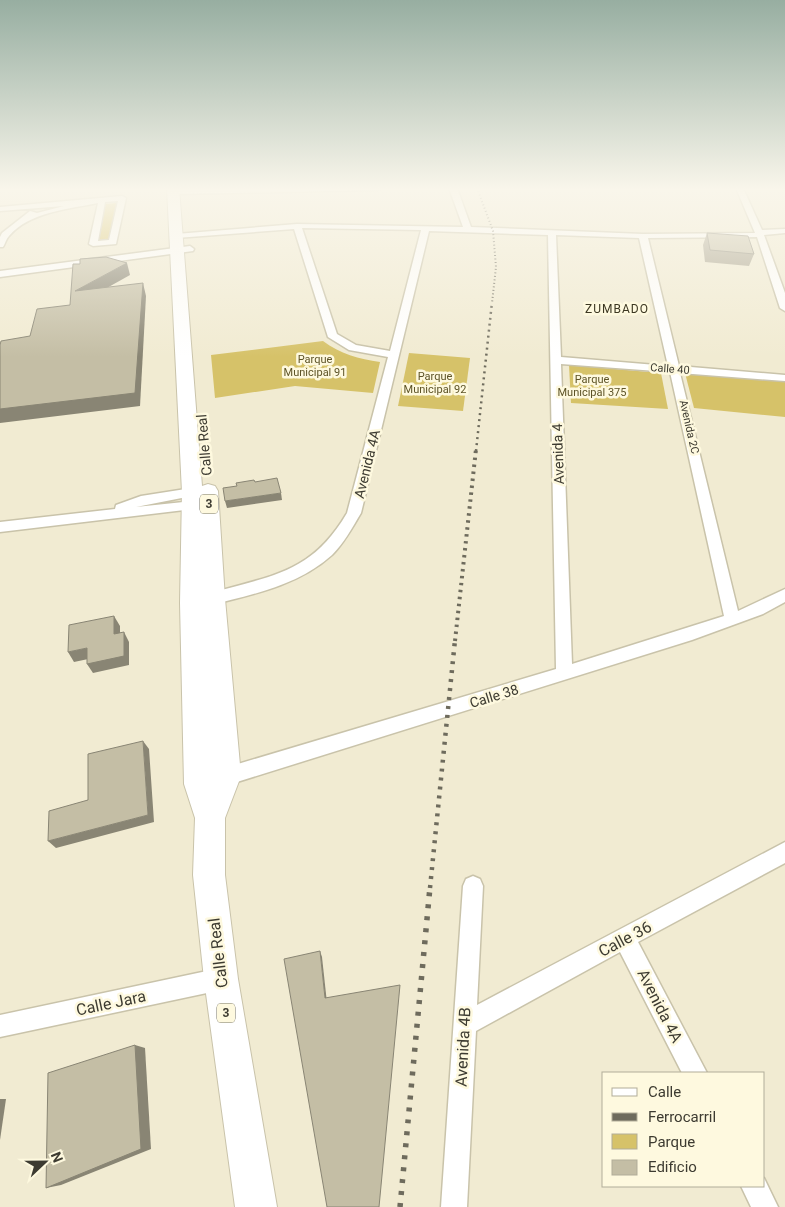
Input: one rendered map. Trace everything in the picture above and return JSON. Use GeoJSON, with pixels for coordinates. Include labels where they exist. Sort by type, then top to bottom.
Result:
{"type":"FeatureCollection","features":[{"type":"Feature","properties":{"kind":"main road","name":"Calle Real"},"geometry":{"type":"LineString","coordinates":[[182,244],[193,499],[202,601],[227,776],[210,818]]}},
{"type":"Feature","properties":{"kind":"main road","name":"Calle Real"},"geometry":{"type":"LineString","coordinates":[[182,244],[208,495],[202,601],[199,784],[210,818],[209,875],[221,979],[256,1207]]}},
{"type":"Feature","properties":{"kind":"street"},"geometry":{"type":"LineString","coordinates":[[0,274],[174,244]]}},
{"type":"Feature","properties":{"kind":"street"},"geometry":{"type":"LineString","coordinates":[[303,244],[332,335],[337,340],[353,348],[394,354]]}},
{"type":"Feature","properties":{"kind":"street","name":"Avenida 4A"},"geometry":{"type":"LineString","coordinates":[[202,601],[252,589],[302,569],[324,556],[342,537],[354,513],[422,244]]}},
{"type":"Feature","properties":{"kind":"street","name":"Avenida 4"},"geometry":{"type":"LineString","coordinates":[[552,244],[564,674]]}},
{"type":"Feature","properties":{"kind":"street","name":"Avenida 2C"},"geometry":{"type":"LineString","coordinates":[[645,244],[733,620]]}},
{"type":"Feature","properties":{"kind":"street"},"geometry":{"type":"LineString","coordinates":[[764,244],[785,308]]}},
{"type":"Feature","properties":{"kind":"street","name":"Calle 40"},"geometry":{"type":"LineString","coordinates":[[556,360],[785,378]]}},
{"type":"Feature","properties":{"kind":"street"},"geometry":{"type":"LineString","coordinates":[[0,527],[104,516],[193,499]]}},
{"type":"Feature","properties":{"kind":"street","name":"Calle 38"},"geometry":{"type":"LineString","coordinates":[[199,784],[564,674],[733,620],[758,610],[785,595]]}},
{"type":"Feature","properties":{"kind":"street","name":"Calle 36"},"geometry":{"type":"LineString","coordinates":[[465,1024],[785,852]]}},
{"type":"Feature","properties":{"kind":"street","name":"Avenida 4B"},"geometry":{"type":"LineString","coordinates":[[454,1207],[473,886]]}},
{"type":"Feature","properties":{"kind":"street","name":"Avenida 4A"},"geometry":{"type":"LineString","coordinates":[[625,939],[694,1072]]}},
{"type":"Feature","properties":{"kind":"street","name":"Calle Jara"},"geometry":{"type":"LineString","coordinates":[[0,1026],[221,979]]}},
{"type":"Feature","properties":{"kind":"street"},"geometry":{"type":"LineString","coordinates":[[755,1187],[765,1207]]}},
{"type":"Feature","properties":{"kind":"green space","name":"Parque Municipal 91"},"geometry":{"type":"Polygon","coordinates":[[[323,341],[350,355],[380,362],[373,393],[295,386],[215,398],[211,355],[323,341]]]}},
{"type":"Feature","properties":{"kind":"green space","name":"Parque Municipal 92"},"geometry":{"type":"Polygon","coordinates":[[[409,353],[470,358],[463,411],[398,406],[409,353]]]}},
{"type":"Feature","properties":{"kind":"green space","name":"Parque Municipal 375"},"geometry":{"type":"Polygon","coordinates":[[[569,365],[661,373],[668,409],[571,403],[569,365]]]}},
{"type":"Feature","properties":{"kind":"green space"},"geometry":{"type":"Polygon","coordinates":[[[685,373],[785,381],[785,417],[694,408],[685,373]]]}},
{"type":"Feature","properties":{"kind":"building"},"geometry":{"type":"Polygon","coordinates":[[[709,244],[751,244],[754,254],[710,250],[709,244]]]}},
{"type":"Feature","properties":{"kind":"building"},"geometry":{"type":"Polygon","coordinates":[[[106,257],[127,263],[75,291],[143,283],[135,393],[0,409],[1,341],[30,336],[37,309],[70,305],[73,264],[80,264],[80,259],[106,257]]]}},
{"type":"Feature","properties":{"kind":"building"},"geometry":{"type":"Polygon","coordinates":[[[277,478],[281,493],[225,501],[223,488],[237,486],[236,483],[277,478]]]}},
{"type":"Feature","properties":{"kind":"building"},"geometry":{"type":"Polygon","coordinates":[[[114,616],[114,634],[124,632],[124,656],[87,664],[87,648],[68,652],[69,625],[114,616]]]}},
{"type":"Feature","properties":{"kind":"building"},"geometry":{"type":"Polygon","coordinates":[[[143,741],[148,815],[48,841],[49,811],[88,800],[88,754],[143,741]]]}},
{"type":"Feature","properties":{"kind":"building"},"geometry":{"type":"Polygon","coordinates":[[[320,951],[325,998],[400,985],[379,1207],[327,1207],[284,959],[320,951]]]}},
{"type":"Feature","properties":{"kind":"building"},"geometry":{"type":"Polygon","coordinates":[[[135,1045],[141,1149],[46,1188],[48,1073],[135,1045]]]}},
{"type":"Feature","properties":{"kind":"railway"},"geometry":{"type":"LineString","coordinates":[[492,303],[496,267],[494,244]]}},
{"type":"Feature","properties":{"kind":"railway"},"geometry":{"type":"LineString","coordinates":[[476,451],[492,302]]}},
{"type":"Feature","properties":{"kind":"railway"},"geometry":{"type":"LineString","coordinates":[[455,641],[476,449]]}},
{"type":"Feature","properties":{"kind":"railway"},"geometry":{"type":"LineString","coordinates":[[430,888],[455,640]]}},
{"type":"Feature","properties":{"kind":"railway"},"geometry":{"type":"LineString","coordinates":[[400,1207],[430,887]]}},
{"type":"Feature","properties":{"kind":"district","name":"ZUMBADO"},"geometry":{"type":"Point","coordinates":[617,309]}}]}
